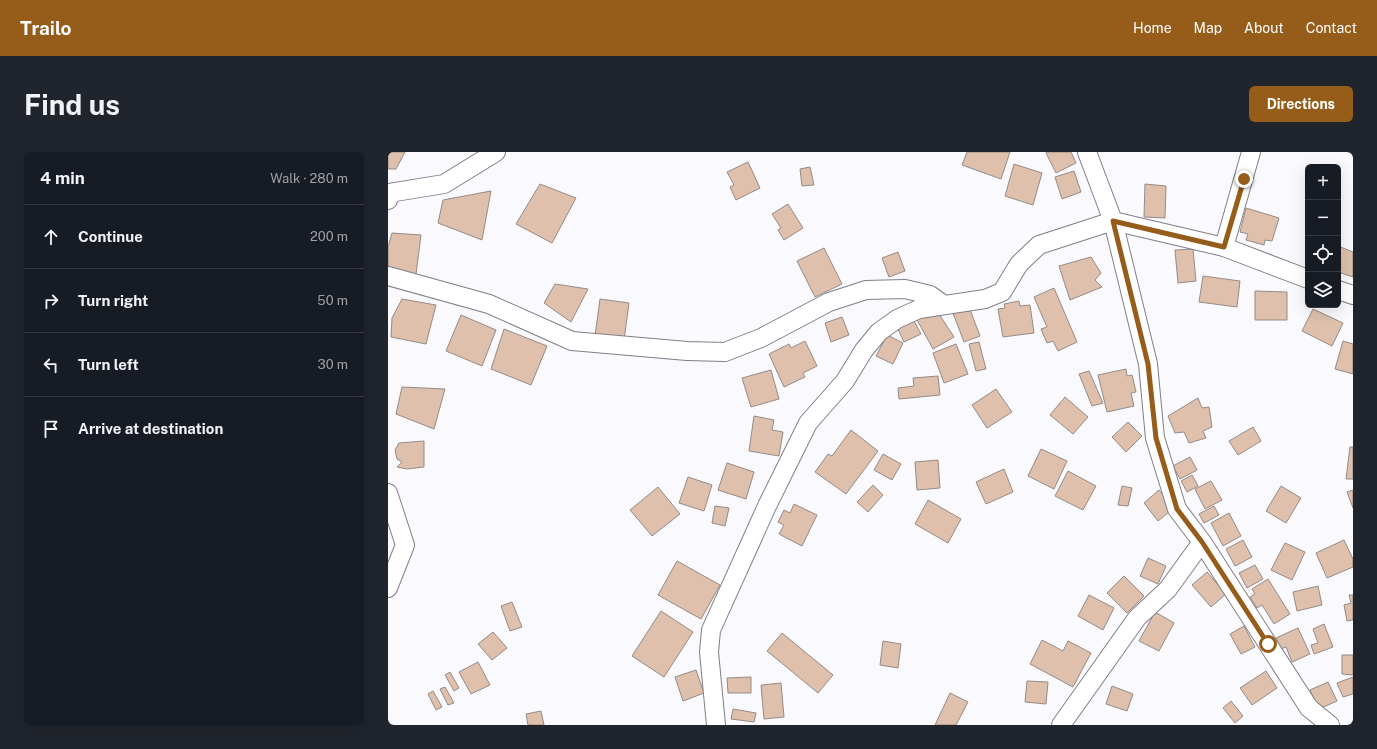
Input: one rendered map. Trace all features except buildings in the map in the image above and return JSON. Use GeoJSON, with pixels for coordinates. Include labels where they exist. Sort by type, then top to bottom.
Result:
{"type":"FeatureCollection","features":[{"type":"Feature","properties":{"kind":"street"},"geometry":{"type":"LineString","coordinates":[[388,195],[444,184],[496,152]]}},
{"type":"Feature","properties":{"kind":"street"},"geometry":{"type":"LineString","coordinates":[[1087,152],[1113,221],[1148,364],[1156,438],[1177,509],[1202,542],[1309,708],[1330,725]]}},
{"type":"Feature","properties":{"kind":"street"},"geometry":{"type":"LineString","coordinates":[[1224,247],[1251,152]]}},
{"type":"Feature","properties":{"kind":"street"},"geometry":{"type":"LineString","coordinates":[[716,725],[709,652],[712,630],[767,506],[808,423],[845,381],[864,350],[879,332],[897,319],[920,309],[985,299],[1002,292],[1018,264],[1039,245],[1113,221],[1224,247],[1305,277]]}},
{"type":"Feature","properties":{"kind":"street"},"geometry":{"type":"LineString","coordinates":[[388,276],[489,304],[572,341],[687,351],[725,352],[761,338],[829,302],[866,290],[904,289],[930,295],[944,305]]}},
{"type":"Feature","properties":{"kind":"street"},"geometry":{"type":"LineString","coordinates":[[1341,291],[1353,295]]}},
{"type":"Feature","properties":{"kind":"street"},"geometry":{"type":"LineString","coordinates":[[388,492],[405,545],[388,588]]}},
{"type":"Feature","properties":{"kind":"street"},"geometry":{"type":"LineString","coordinates":[[1061,725],[1137,618],[1168,589],[1202,542]]}},
{"type":"Feature","properties":{"kind":"route"},"geometry":{"type":"LineString","coordinates":[[1244,179],[1224,247],[1113,221],[1148,364],[1156,438],[1177,509],[1202,542],[1268,644]]}}]}
